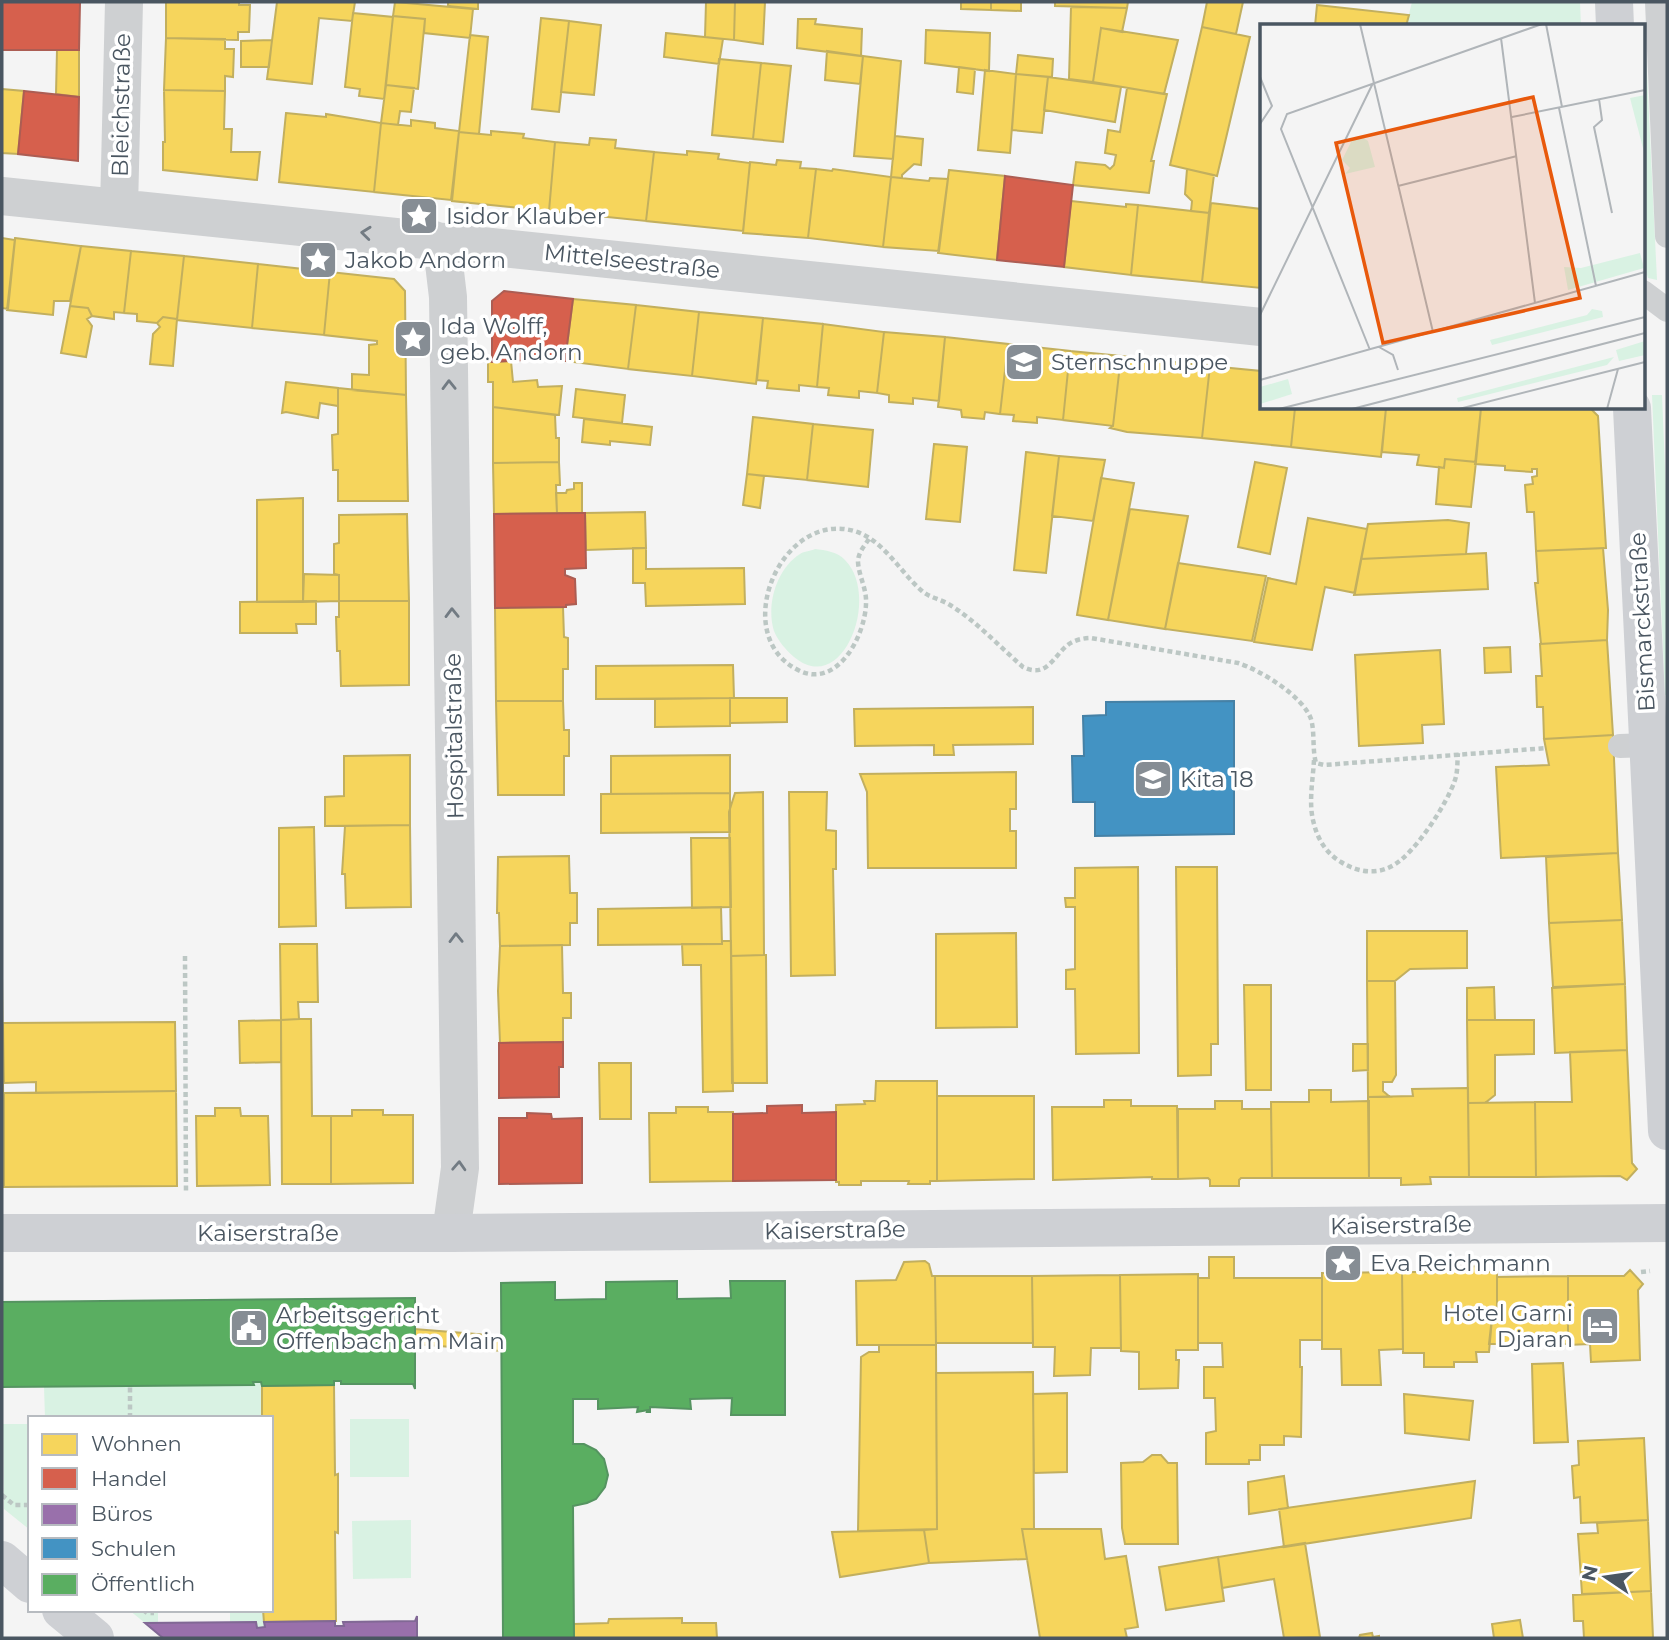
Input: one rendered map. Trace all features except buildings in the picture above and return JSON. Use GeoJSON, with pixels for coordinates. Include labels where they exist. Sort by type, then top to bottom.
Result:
{"type":"FeatureCollection","features":[{"type":"Feature","properties":{"kind":"main road"},"geometry":{"type":"LineString","coordinates":[[1614,2],[1615,24]]}},
{"type":"Feature","properties":{"kind":"main road","name":"Bismarckstraße"},"geometry":{"type":"LineString","coordinates":[[1632,410],[1646,753],[1667,1131]]}},
{"type":"Feature","properties":{"kind":"main road","name":"Kaiserstraße"},"geometry":{"type":"LineString","coordinates":[[2,1233],[451,1233],[1667,1223]]}},
{"type":"Feature","properties":{"kind":"main road"},"geometry":{"type":"LineString","coordinates":[[2,1560],[28,1582]]}},
{"type":"Feature","properties":{"kind":"main road"},"geometry":{"type":"LineString","coordinates":[[63,1612],[95,1638]]}},
{"type":"Feature","properties":{"kind":"street","name":"Bleichstraße"},"geometry":{"type":"LineString","coordinates":[[119,208],[124,2]]}},
{"type":"Feature","properties":{"kind":"street","name":"Mittelseestraße"},"geometry":{"type":"LineString","coordinates":[[2,196],[1260,327]]}},
{"type":"Feature","properties":{"kind":"street","name":"Hospitalstraße"},"geometry":{"type":"LineString","coordinates":[[434,240],[443,255],[448,297],[460,1168],[451,1233]]}},
{"type":"Feature","properties":{"kind":"lane"},"geometry":{"type":"LineString","coordinates":[[1657,2],[1667,236]]}},
{"type":"Feature","properties":{"kind":"lane"},"geometry":{"type":"LineString","coordinates":[[1644,293],[1667,310]]}},
{"type":"Feature","properties":{"kind":"path"},"geometry":{"type":"LineString","coordinates":[[869,539],[860,551],[858,561],[866,605],[865,617],[856,641],[842,662],[832,670],[813,674],[796,670],[773,646],[767,629],[764,611],[774,578],[793,549],[811,535],[824,531],[855,531],[869,539],[919,589],[928,596],[949,604],[1023,667],[1032,671],[1043,670],[1070,643],[1091,638],[1238,663],[1269,676],[1306,709],[1311,720],[1314,755],[1312,811],[1318,836],[1338,860],[1365,872],[1394,866],[1415,846],[1452,788],[1458,753]]}},
{"type":"Feature","properties":{"kind":"path"},"geometry":{"type":"LineString","coordinates":[[1314,755],[1316,763],[1324,765],[1547,748]]}},
{"type":"Feature","properties":{"kind":"path"},"geometry":{"type":"LineString","coordinates":[[185,956],[187,1233]]}},
{"type":"Feature","properties":{"kind":"path"},"geometry":{"type":"LineString","coordinates":[[1641,1272],[1650,1271]]}},
{"type":"Feature","properties":{"kind":"path"},"geometry":{"type":"LineString","coordinates":[[130,1416],[131,1386]]}},
{"type":"Feature","properties":{"kind":"path"},"geometry":{"type":"LineString","coordinates":[[2,1495],[14,1505],[28,1505]]}},
{"type":"Feature","properties":{"kind":"path"},"geometry":{"type":"LineString","coordinates":[[146,1612],[155,1613]]}},
{"type":"Feature","properties":{"kind":"green space"},"geometry":{"type":"Polygon","coordinates":[[[1412,2],[1580,2],[1581,24],[1406,24],[1412,2]]]}},
{"type":"Feature","properties":{"kind":"green space"},"geometry":{"type":"Polygon","coordinates":[[[1644,33],[1657,280],[1648,278],[1644,33]]]}},
{"type":"Feature","properties":{"kind":"green space"},"geometry":{"type":"Polygon","coordinates":[[[1652,395],[1662,395],[1667,515],[1667,695],[1665,695],[1652,395]]]}},
{"type":"Feature","properties":{"kind":"green space"},"geometry":{"type":"Polygon","coordinates":[[[815,549],[835,553],[845,560],[855,576],[859,596],[858,617],[841,654],[828,664],[812,666],[794,657],[780,642],[774,631],[771,611],[775,589],[785,569],[803,552],[815,549]]]}},
{"type":"Feature","properties":{"kind":"green space"},"geometry":{"type":"Polygon","coordinates":[[[253,1382],[261,1382],[262,1416],[45,1416],[44,1387],[253,1385],[253,1382]]]}},
{"type":"Feature","properties":{"kind":"green space"},"geometry":{"type":"Polygon","coordinates":[[[350,1419],[409,1419],[409,1477],[350,1477],[350,1419]]]}},
{"type":"Feature","properties":{"kind":"green space"},"geometry":{"type":"Polygon","coordinates":[[[3,1424],[28,1424],[28,1528],[4,1509],[3,1424]]]}},
{"type":"Feature","properties":{"kind":"green space"},"geometry":{"type":"Polygon","coordinates":[[[411,1520],[411,1578],[353,1579],[352,1521],[411,1520]]]}},
{"type":"Feature","properties":{"kind":"green space"},"geometry":{"type":"Polygon","coordinates":[[[131,1612],[158,1612],[158,1623],[145,1623],[131,1612]]]}},
{"type":"Feature","properties":{"kind":"green space"},"geometry":{"type":"Polygon","coordinates":[[[230,1612],[263,1612],[265,1627],[257,1628],[256,1622],[230,1622],[230,1612]]]}},
{"type":"Feature","properties":{"kind":"place","name":"Isidor Klauber"},"geometry":{"type":"Point","coordinates":[419,216]}},
{"type":"Feature","properties":{"kind":"place","name":"Jakob Andorn"},"geometry":{"type":"Point","coordinates":[318,260]}},
{"type":"Feature","properties":{"kind":"place","name":"Ida Wolff, geb. Andorn"},"geometry":{"type":"Point","coordinates":[413,339]}},
{"type":"Feature","properties":{"kind":"place","name":"Sternschnuppe"},"geometry":{"type":"Point","coordinates":[1024,362]}},
{"type":"Feature","properties":{"kind":"place","name":"Kita 18"},"geometry":{"type":"Point","coordinates":[1153,779]}},
{"type":"Feature","properties":{"kind":"place","name":"Eva Reichmann"},"geometry":{"type":"Point","coordinates":[1343,1263]}},
{"type":"Feature","properties":{"kind":"place","name":"Hotel Garni Djaran"},"geometry":{"type":"Point","coordinates":[1600,1326]}},
{"type":"Feature","properties":{"kind":"place","name":"Arbeitsgericht Offenbach am Main"},"geometry":{"type":"Point","coordinates":[249,1328]}}]}
